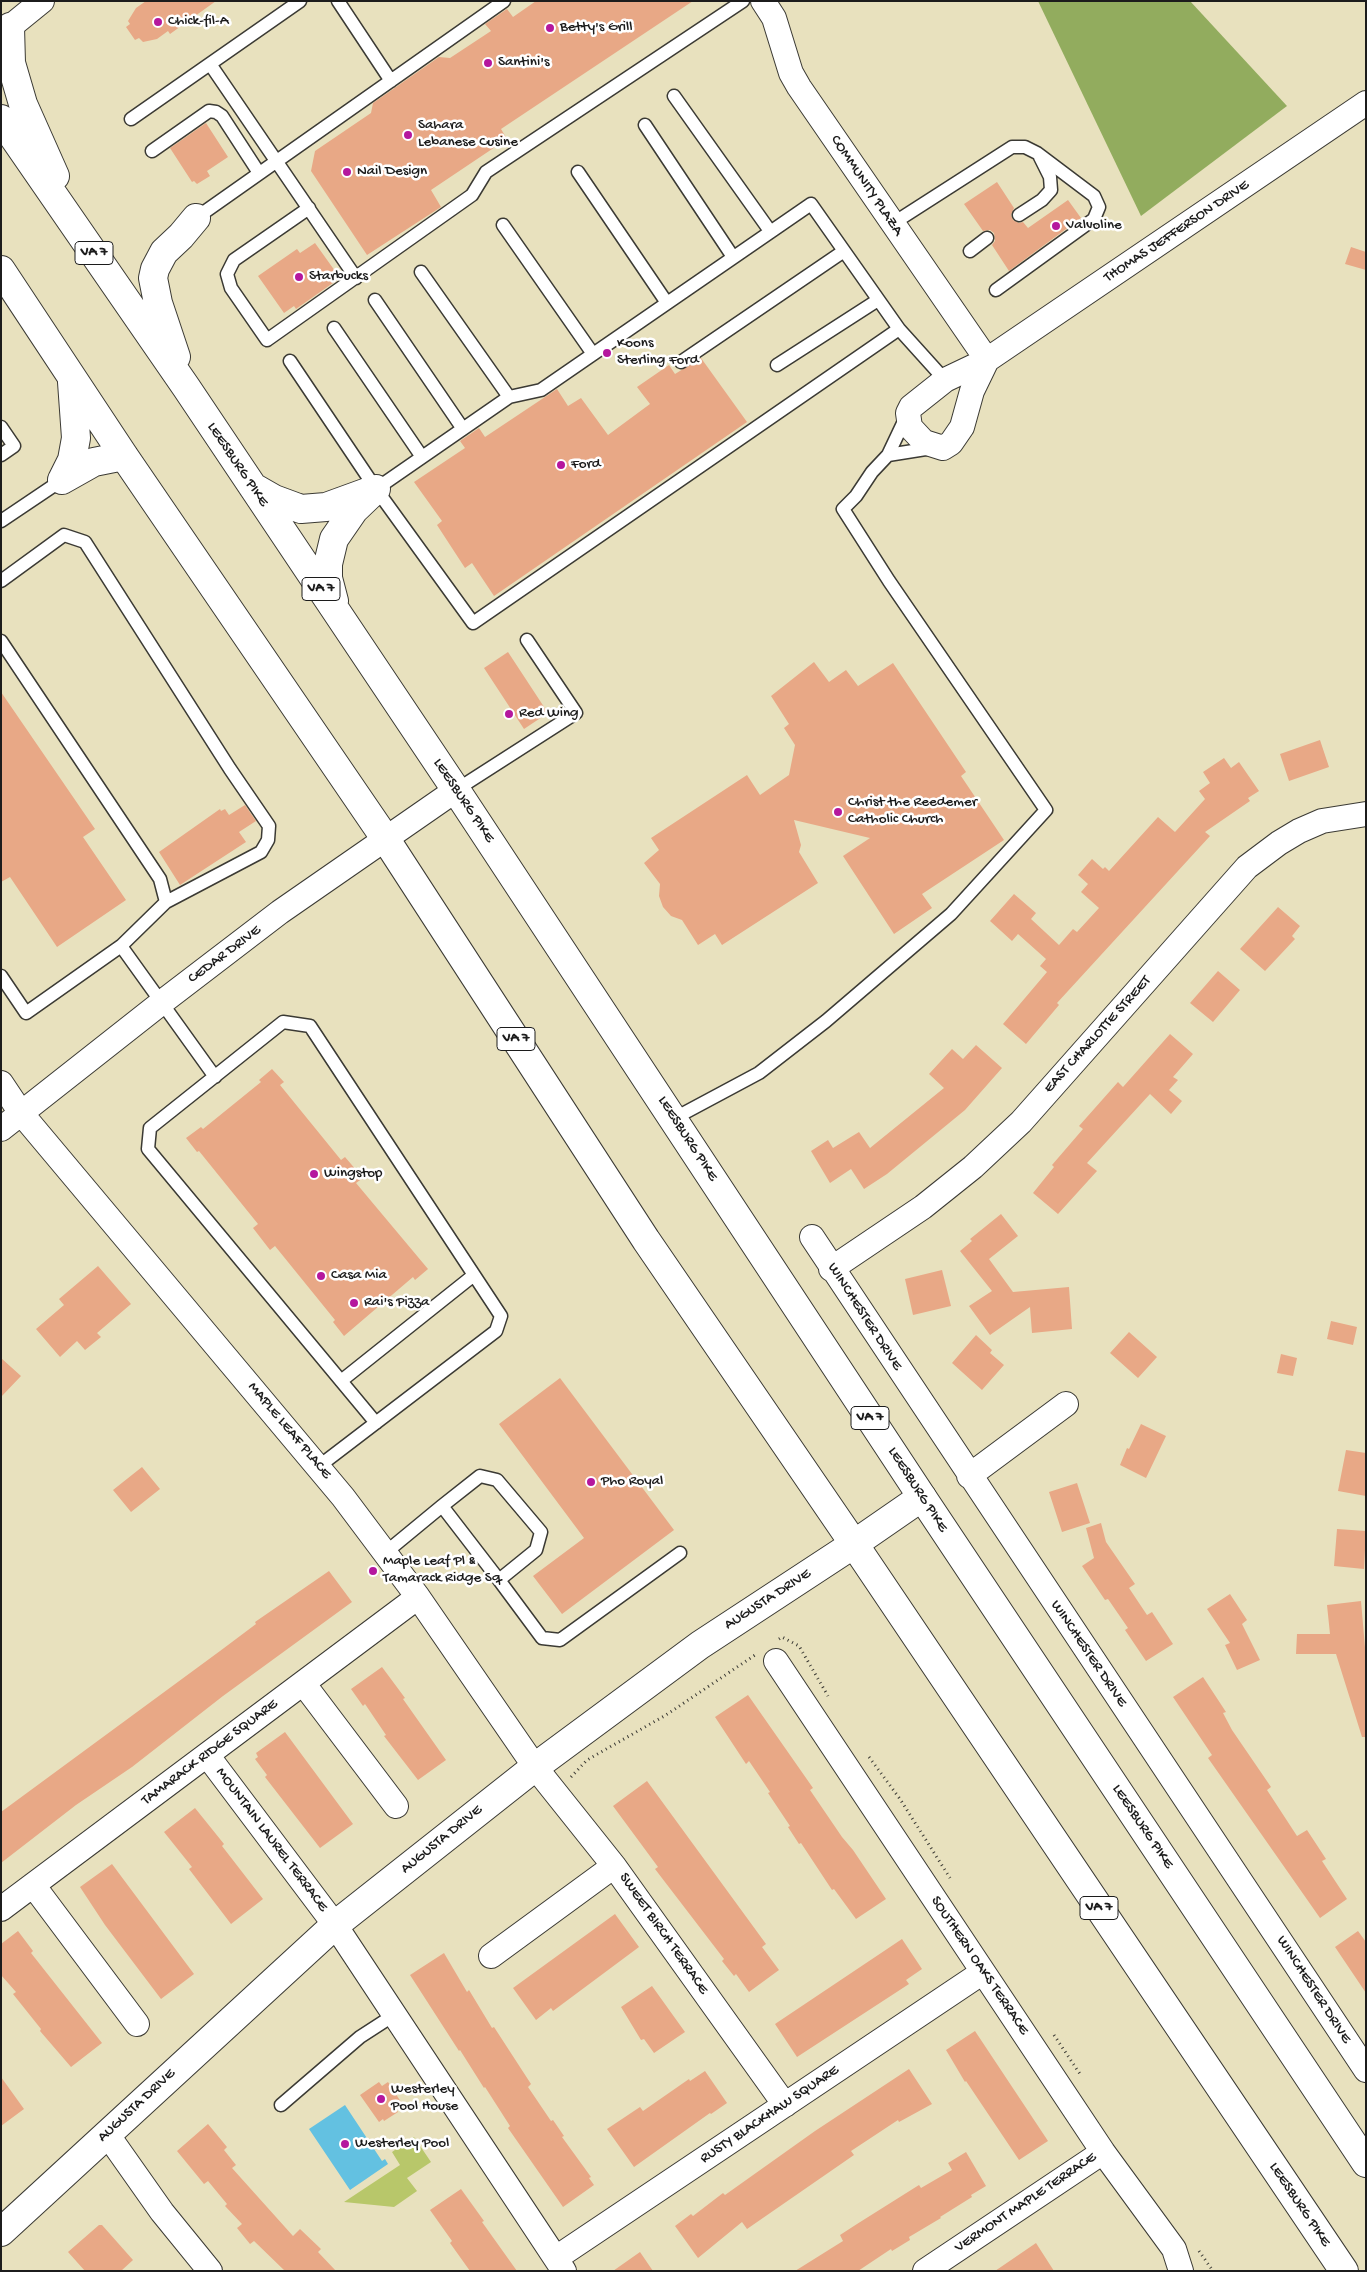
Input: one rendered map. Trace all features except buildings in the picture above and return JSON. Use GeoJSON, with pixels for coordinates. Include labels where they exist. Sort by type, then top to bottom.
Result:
{"type":"FeatureCollection","features":[{"type":"Feature","properties":{"kind":"main road"},"geometry":{"type":"LineString","coordinates":[[6,28],[11,63],[23,104],[76,226]]}},
{"type":"Feature","properties":{"kind":"main road","name":"LEESBURG PIKE"},"geometry":{"type":"LineString","coordinates":[[1,119],[186,387],[456,790],[922,1497],[1366,2162]]}},
{"type":"Feature","properties":{"kind":"main road"},"geometry":{"type":"LineString","coordinates":[[186,387],[158,303],[153,278],[155,269],[164,252],[196,218]]}},
{"type":"Feature","properties":{"kind":"main road","name":"LEESBURG PIKE"},"geometry":{"type":"LineString","coordinates":[[1,270],[124,456],[385,838],[646,1240],[854,1544],[1344,2271]]}},
{"type":"Feature","properties":{"kind":"main road"},"geometry":{"type":"LineString","coordinates":[[62,480],[72,460],[76,438],[71,376]]}},
{"type":"Feature","properties":{"kind":"main road"},"geometry":{"type":"LineString","coordinates":[[62,480],[94,462],[124,456]]}},
{"type":"Feature","properties":{"kind":"main road"},"geometry":{"type":"LineString","coordinates":[[251,485],[274,499],[301,508],[316,509],[376,489]]}},
{"type":"Feature","properties":{"kind":"main road"},"geometry":{"type":"LineString","coordinates":[[338,614],[328,578],[330,551],[340,528],[354,510],[376,489]]}},
{"type":"Feature","properties":{"kind":"main road","name":"AUGUSTA DRIVE"},"geometry":{"type":"LineString","coordinates":[[1,2232],[335,1925],[535,1766],[700,1644],[854,1544],[922,1497]]}},
{"type":"Feature","properties":{"kind":"street"},"geometry":{"type":"LineString","coordinates":[[6,28],[42,1]]}},
{"type":"Feature","properties":{"kind":"street","name":"COMMUNITY PLAZA"},"geometry":{"type":"LineString","coordinates":[[764,1],[774,18],[791,73],[799,88],[987,360]]}},
{"type":"Feature","properties":{"kind":"street","name":"THOMAS JEFFERSON DRIVE"},"geometry":{"type":"LineString","coordinates":[[908,413],[916,401],[945,380],[987,360],[1366,103]]}},
{"type":"Feature","properties":{"kind":"street"},"geometry":{"type":"LineString","coordinates":[[908,413],[910,428],[924,442],[943,448],[951,443],[962,427],[972,391],[987,360]]}},
{"type":"Feature","properties":{"kind":"street","name":"CEDAR DRIVE"},"geometry":{"type":"LineString","coordinates":[[1,1129],[280,912],[456,790]]}},
{"type":"Feature","properties":{"kind":"street","name":"EAST CHARLOTTE STREET"},"geometry":{"type":"LineString","coordinates":[[831,1269],[923,1207],[973,1167],[1021,1122],[1247,866],[1278,843],[1299,831],[1322,821],[1366,814]]}},
{"type":"Feature","properties":{"kind":"street","name":"MAPLE LEAF PLACE"},"geometry":{"type":"LineString","coordinates":[[1,1083],[21,1113],[344,1497],[418,1597],[535,1766]]}},
{"type":"Feature","properties":{"kind":"street","name":"WINCHESTER DRIVE"},"geometry":{"type":"LineString","coordinates":[[812,1237],[831,1269],[1366,2070]]}},
{"type":"Feature","properties":{"kind":"street"},"geometry":{"type":"LineString","coordinates":[[969,1476],[1066,1404]]}},
{"type":"Feature","properties":{"kind":"street","name":"TAMARACK RIDGE SQUARE"},"geometry":{"type":"LineString","coordinates":[[1,1909],[418,1597]]}},
{"type":"Feature","properties":{"kind":"street","name":"SOUTHERN OAKS TERRACE"},"geometry":{"type":"LineString","coordinates":[[776,1661],[1103,2152],[1174,2249],[1181,2271]]}},
{"type":"Feature","properties":{"kind":"street"},"geometry":{"type":"LineString","coordinates":[[303,1682],[396,1806]]}},
{"type":"Feature","properties":{"kind":"street","name":"MOUNTAIN LAUREL TERRACE"},"geometry":{"type":"LineString","coordinates":[[207,1755],[335,1925]]}},
{"type":"Feature","properties":{"kind":"street","name":"SWEET BIRCH TERRACE"},"geometry":{"type":"LineString","coordinates":[[535,1766],[614,1866],[785,2105]]}},
{"type":"Feature","properties":{"kind":"street"},"geometry":{"type":"LineString","coordinates":[[491,1956],[614,1866]]}},
{"type":"Feature","properties":{"kind":"street"},"geometry":{"type":"LineString","coordinates":[[33,1885],[136,2024]]}},
{"type":"Feature","properties":{"kind":"street"},"geometry":{"type":"LineString","coordinates":[[335,1925],[560,2264]]}},
{"type":"Feature","properties":{"kind":"street","name":"RUSTY BLACKHAW SQUARE"},"geometry":{"type":"LineString","coordinates":[[560,2264],[785,2105],[984,1972]]}},
{"type":"Feature","properties":{"kind":"street"},"geometry":{"type":"LineString","coordinates":[[107,2134],[162,2212],[210,2271]]}},
{"type":"Feature","properties":{"kind":"street","name":"VERMONT MAPLE TERRACE"},"geometry":{"type":"LineString","coordinates":[[925,2271],[1103,2152]]}},
{"type":"Feature","properties":{"kind":"lane"},"geometry":{"type":"LineString","coordinates":[[131,118],[300,1]]}},
{"type":"Feature","properties":{"kind":"lane"},"geometry":{"type":"LineString","coordinates":[[338,1],[391,81]]}},
{"type":"Feature","properties":{"kind":"lane"},"geometry":{"type":"LineString","coordinates":[[196,218],[504,1]]}},
{"type":"Feature","properties":{"kind":"lane"},"geometry":{"type":"LineString","coordinates":[[309,208],[234,260],[227,274],[231,288],[266,340],[472,194],[486,172],[743,1]]}},
{"type":"Feature","properties":{"kind":"lane"},"geometry":{"type":"LineString","coordinates":[[210,64],[356,278]]}},
{"type":"Feature","properties":{"kind":"lane"},"geometry":{"type":"LineString","coordinates":[[674,96],[770,231]]}},
{"type":"Feature","properties":{"kind":"lane"},"geometry":{"type":"LineString","coordinates":[[152,151],[209,111],[216,112],[222,116],[259,174]]}},
{"type":"Feature","properties":{"kind":"lane"},"geometry":{"type":"LineString","coordinates":[[646,125],[733,257]]}},
{"type":"Feature","properties":{"kind":"lane"},"geometry":{"type":"LineString","coordinates":[[892,224],[1012,147],[1025,147],[1037,152],[1094,196],[1099,207],[1094,219],[996,290]]}},
{"type":"Feature","properties":{"kind":"lane"},"geometry":{"type":"LineString","coordinates":[[1019,215],[1042,200],[1051,190],[1050,177],[1037,152]]}},
{"type":"Feature","properties":{"kind":"lane"},"geometry":{"type":"LineString","coordinates":[[578,172],[667,303]]}},
{"type":"Feature","properties":{"kind":"lane"},"geometry":{"type":"LineString","coordinates":[[376,489],[509,397],[541,390],[811,204],[899,329],[945,380]]}},
{"type":"Feature","properties":{"kind":"lane"},"geometry":{"type":"LineString","coordinates":[[503,225],[593,354]]}},
{"type":"Feature","properties":{"kind":"lane"},"geometry":{"type":"LineString","coordinates":[[970,251],[987,238]]}},
{"type":"Feature","properties":{"kind":"lane"},"geometry":{"type":"LineString","coordinates":[[681,362],[844,251]]}},
{"type":"Feature","properties":{"kind":"lane"},"geometry":{"type":"LineString","coordinates":[[421,272],[509,397]]}},
{"type":"Feature","properties":{"kind":"lane"},"geometry":{"type":"LineString","coordinates":[[374,300],[463,429]]}},
{"type":"Feature","properties":{"kind":"lane"},"geometry":{"type":"LineString","coordinates":[[777,365],[878,300]]}},
{"type":"Feature","properties":{"kind":"lane"},"geometry":{"type":"LineString","coordinates":[[334,328],[422,457]]}},
{"type":"Feature","properties":{"kind":"lane"},"geometry":{"type":"LineString","coordinates":[[290,361],[376,489],[473,623],[899,329]]}},
{"type":"Feature","properties":{"kind":"lane"},"geometry":{"type":"LineString","coordinates":[[673,1119],[759,1073],[826,1021],[951,914],[1046,810],[889,581],[843,510],[856,496],[872,472],[888,455],[908,413]]}},
{"type":"Feature","properties":{"kind":"lane"},"geometry":{"type":"LineString","coordinates":[[1,426],[14,446],[1,455]]}},
{"type":"Feature","properties":{"kind":"lane"},"geometry":{"type":"LineString","coordinates":[[888,455],[921,448],[943,448]]}},
{"type":"Feature","properties":{"kind":"lane"},"geometry":{"type":"LineString","coordinates":[[1,521],[62,480]]}},
{"type":"Feature","properties":{"kind":"lane"},"geometry":{"type":"LineString","coordinates":[[1,581],[64,535],[85,542],[230,769],[269,826],[268,840],[261,852],[166,902],[121,946],[26,1013],[1,976]]}},
{"type":"Feature","properties":{"kind":"lane"},"geometry":{"type":"LineString","coordinates":[[456,790],[576,713],[527,640]]}},
{"type":"Feature","properties":{"kind":"lane"},"geometry":{"type":"LineString","coordinates":[[1,641],[160,879],[166,902]]}},
{"type":"Feature","properties":{"kind":"lane"},"geometry":{"type":"LineString","coordinates":[[121,946],[215,1077]]}},
{"type":"Feature","properties":{"kind":"lane"},"geometry":{"type":"LineString","coordinates":[[318,1467],[496,1331],[501,1316],[310,1026],[283,1022],[150,1128],[148,1149],[376,1422]]}},
{"type":"Feature","properties":{"kind":"lane"},"geometry":{"type":"LineString","coordinates":[[341,1381],[474,1275]]}},
{"type":"Feature","properties":{"kind":"lane"},"geometry":{"type":"LineString","coordinates":[[385,1553],[480,1476],[498,1480],[540,1532],[536,1550],[499,1580]]}},
{"type":"Feature","properties":{"kind":"lane"},"geometry":{"type":"LineString","coordinates":[[442,1506],[542,1638],[560,1640],[680,1553]]}},
{"type":"Feature","properties":{"kind":"lane"},"geometry":{"type":"LineString","coordinates":[[281,2105],[360,2037],[394,2015]]}},
{"type":"Feature","properties":{"kind":"green space"},"geometry":{"type":"Polygon","coordinates":[[[1038,1],[1190,1],[1287,106],[1141,216],[1038,1]]]}},
{"type":"Feature","properties":{"kind":"green space"},"geometry":{"type":"Polygon","coordinates":[[[414,2137],[431,2162],[407,2178],[417,2191],[394,2207],[344,2202],[400,2165],[392,2152],[414,2137]]]}},
{"type":"Feature","properties":{"kind":"water","name":"Westerley Pool"},"geometry":{"type":"Polygon","coordinates":[[[345,2105],[382,2161],[385,2159],[388,2164],[350,2190],[309,2129],[345,2105]]]}},
{"type":"Feature","properties":{"kind":"place","name":"Chick-fil-A"},"geometry":{"type":"Point","coordinates":[158,22]}},
{"type":"Feature","properties":{"kind":"place","name":"Betty's Grill"},"geometry":{"type":"Point","coordinates":[550,28]}},
{"type":"Feature","properties":{"kind":"place","name":"Santini's"},"geometry":{"type":"Point","coordinates":[488,63]}},
{"type":"Feature","properties":{"kind":"place","name":"Sahara Lebanese Cusine"},"geometry":{"type":"Point","coordinates":[408,135]}},
{"type":"Feature","properties":{"kind":"place","name":"Nail Design"},"geometry":{"type":"Point","coordinates":[347,172]}},
{"type":"Feature","properties":{"kind":"place","name":"Valvoline"},"geometry":{"type":"Point","coordinates":[1056,226]}},
{"type":"Feature","properties":{"kind":"place","name":"Starbucks"},"geometry":{"type":"Point","coordinates":[299,277]}},
{"type":"Feature","properties":{"kind":"place","name":"Koons Sterling Ford"},"geometry":{"type":"Point","coordinates":[607,353]}},
{"type":"Feature","properties":{"kind":"place","name":"Ford"},"geometry":{"type":"Point","coordinates":[561,465]}},
{"type":"Feature","properties":{"kind":"place","name":"Red Wing"},"geometry":{"type":"Point","coordinates":[509,714]}},
{"type":"Feature","properties":{"kind":"place","name":"Christ the Reedemer Catholic Church"},"geometry":{"type":"Point","coordinates":[838,812]}},
{"type":"Feature","properties":{"kind":"place","name":"Wingstop"},"geometry":{"type":"Point","coordinates":[314,1174]}},
{"type":"Feature","properties":{"kind":"place","name":"Casa Mia"},"geometry":{"type":"Point","coordinates":[321,1276]}},
{"type":"Feature","properties":{"kind":"place","name":"Rai's Pizza"},"geometry":{"type":"Point","coordinates":[354,1303]}},
{"type":"Feature","properties":{"kind":"place","name":"Pho Royal"},"geometry":{"type":"Point","coordinates":[591,1482]}},
{"type":"Feature","properties":{"kind":"place","name":"Maple Leaf Pl & Tamarack Ridge Sq"},"geometry":{"type":"Point","coordinates":[373,1571]}},
{"type":"Feature","properties":{"kind":"place","name":"Westerley Pool House"},"geometry":{"type":"Point","coordinates":[381,2099]}},
{"type":"Feature","properties":{"kind":"place","name":"Westerley Pool"},"geometry":{"type":"Point","coordinates":[345,2144]}}]}
